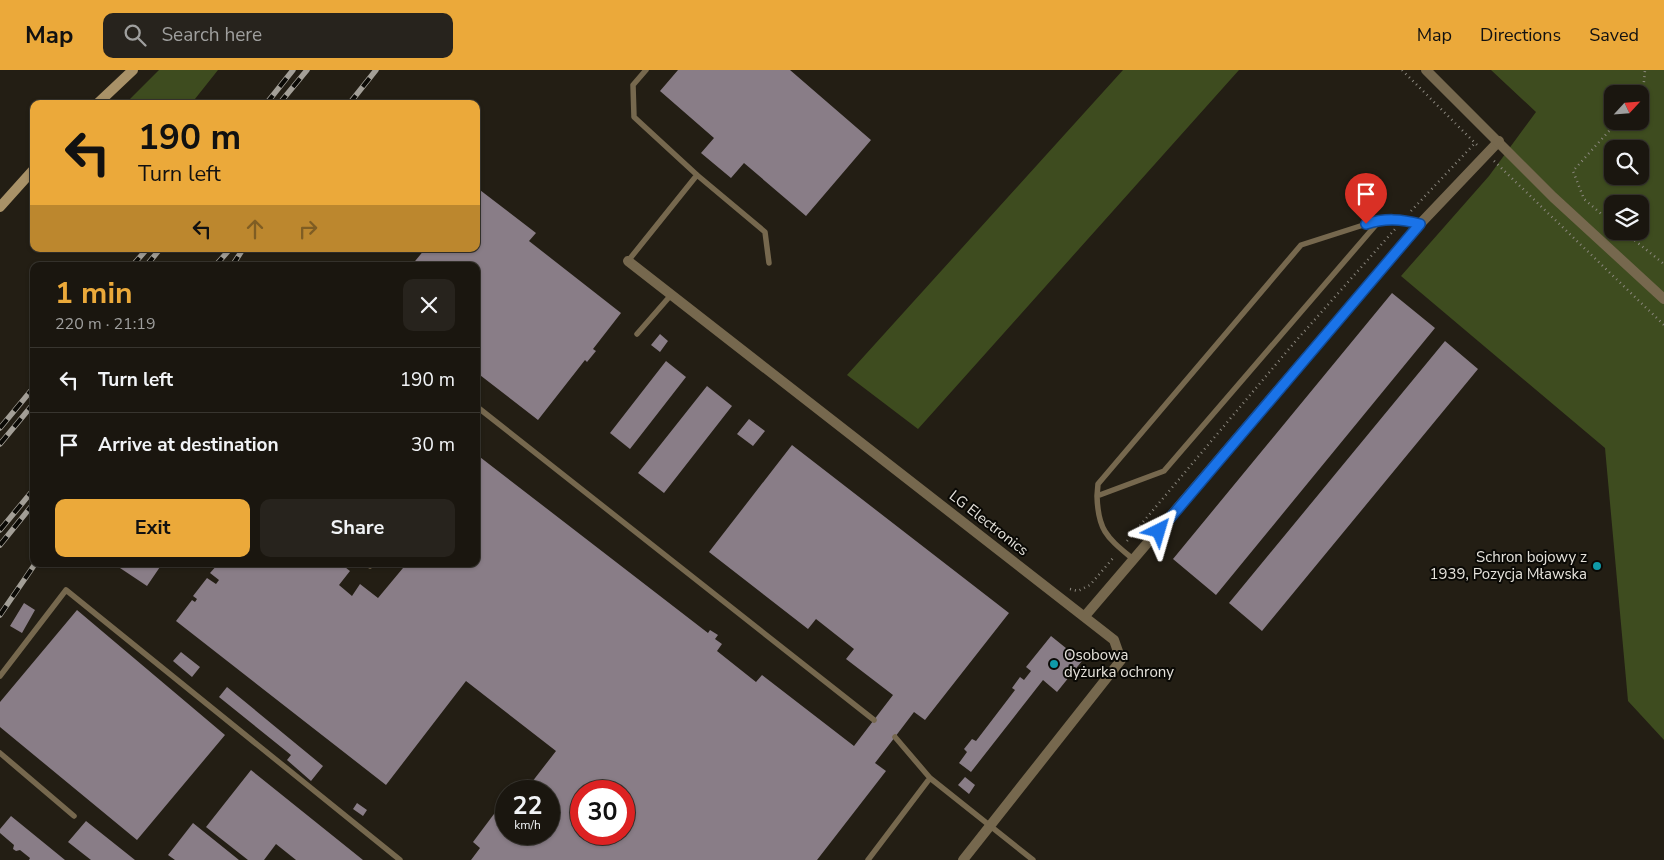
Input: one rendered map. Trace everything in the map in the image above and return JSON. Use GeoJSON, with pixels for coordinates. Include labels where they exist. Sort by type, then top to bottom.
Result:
{"type":"FeatureCollection","features":[{"type":"Feature","properties":{"kind":"main road"},"geometry":{"type":"LineString","coordinates":[[101,100],[133,70]]}},
{"type":"Feature","properties":{"kind":"main road"},"geometry":{"type":"LineString","coordinates":[[0,207],[30,173]]}},
{"type":"Feature","properties":{"kind":"street"},"geometry":{"type":"LineString","coordinates":[[1426,70],[1553,197],[1664,299]]}},
{"type":"Feature","properties":{"kind":"street"},"geometry":{"type":"LineString","coordinates":[[1085,616],[1420,224],[1499,141]]}},
{"type":"Feature","properties":{"kind":"street","name":"LG Electronics"},"geometry":{"type":"LineString","coordinates":[[628,262],[1114,640],[1121,660],[964,860]]}},
{"type":"Feature","properties":{"kind":"lane"},"geometry":{"type":"LineString","coordinates":[[646,70],[633,85],[634,117],[697,176],[765,232],[769,263]]}},
{"type":"Feature","properties":{"kind":"lane"},"geometry":{"type":"LineString","coordinates":[[628,262],[697,176]]}},
{"type":"Feature","properties":{"kind":"lane"},"geometry":{"type":"LineString","coordinates":[[1097,496],[1164,471],[1381,219]]}},
{"type":"Feature","properties":{"kind":"lane"},"geometry":{"type":"LineString","coordinates":[[1134,560],[1108,538],[1098,517],[1098,484],[1302,245],[1381,219],[1404,220],[1420,224]]}},
{"type":"Feature","properties":{"kind":"lane"},"geometry":{"type":"LineString","coordinates":[[637,334],[670,295]]}},
{"type":"Feature","properties":{"kind":"lane"},"geometry":{"type":"LineString","coordinates":[[480,409],[874,720]]}},
{"type":"Feature","properties":{"kind":"lane"},"geometry":{"type":"LineString","coordinates":[[0,676],[66,590],[400,860]]}},
{"type":"Feature","properties":{"kind":"lane"},"geometry":{"type":"LineString","coordinates":[[895,738],[930,778],[1033,860]]}},
{"type":"Feature","properties":{"kind":"lane"},"geometry":{"type":"LineString","coordinates":[[0,754],[74,816]]}},
{"type":"Feature","properties":{"kind":"lane"},"geometry":{"type":"LineString","coordinates":[[868,860],[930,778]]}},
{"type":"Feature","properties":{"kind":"path"},"geometry":{"type":"LineString","coordinates":[[1402,70],[1664,325]]}},
{"type":"Feature","properties":{"kind":"path"},"geometry":{"type":"LineString","coordinates":[[1644,85],[1645,70]]}},
{"type":"Feature","properties":{"kind":"path"},"geometry":{"type":"LineString","coordinates":[[1604,216],[1584,199],[1573,171],[1610,130]]}},
{"type":"Feature","properties":{"kind":"path"},"geometry":{"type":"LineString","coordinates":[[1069,589],[1078,591],[1090,585],[1294,343],[1475,142]]}},
{"type":"Feature","properties":{"kind":"path"},"geometry":{"type":"LineString","coordinates":[[1634,240],[1664,264]]}},
{"type":"Feature","properties":{"kind":"green space"},"geometry":{"type":"Polygon","coordinates":[[[159,70],[218,70],[194,100],[129,100],[159,70]]]}},
{"type":"Feature","properties":{"kind":"green space"},"geometry":{"type":"Polygon","coordinates":[[[1123,70],[1239,70],[918,429],[847,375],[1123,70]]]}},
{"type":"Feature","properties":{"kind":"green space"},"geometry":{"type":"Polygon","coordinates":[[[1491,70],[1664,70],[1664,740],[1628,701],[1605,448],[1401,276],[1489,176],[1536,112],[1491,70]]]}},
{"type":"Feature","properties":{"kind":"building"},"geometry":{"type":"Polygon","coordinates":[[[678,70],[790,70],[871,140],[806,216],[744,163],[731,178],[701,153],[714,138],[660,91],[678,70]]]}},
{"type":"Feature","properties":{"kind":"building"},"geometry":{"type":"Polygon","coordinates":[[[480,190],[536,233],[529,241],[621,313],[593,349],[596,351],[587,362],[585,360],[538,420],[480,375],[480,262],[414,262],[423,252],[480,252],[480,190]]]}},
{"type":"Feature","properties":{"kind":"building"},"geometry":{"type":"Polygon","coordinates":[[[1392,293],[1435,328],[1216,595],[1173,559],[1392,293]]]}},
{"type":"Feature","properties":{"kind":"building"},"geometry":{"type":"Polygon","coordinates":[[[660,334],[668,341],[660,352],[651,345],[660,334]]]}},
{"type":"Feature","properties":{"kind":"building"},"geometry":{"type":"Polygon","coordinates":[[[1445,341],[1478,369],[1262,631],[1229,603],[1445,341]]]}},
{"type":"Feature","properties":{"kind":"building"},"geometry":{"type":"Polygon","coordinates":[[[666,361],[686,377],[630,449],[610,433],[666,361]]]}},
{"type":"Feature","properties":{"kind":"building"},"geometry":{"type":"Polygon","coordinates":[[[707,386],[732,406],[664,493],[638,473],[707,386]]]}},
{"type":"Feature","properties":{"kind":"building"},"geometry":{"type":"Polygon","coordinates":[[[749,419],[765,431],[753,446],[737,434],[749,419]]]}},
{"type":"Feature","properties":{"kind":"building"},"geometry":{"type":"Polygon","coordinates":[[[792,445],[1009,613],[925,720],[914,712],[875,763],[886,771],[817,860],[471,860],[480,848],[473,842],[495,813],[495,845],[560,845],[560,780],[534,780],[556,751],[466,681],[386,785],[176,621],[192,600],[195,602],[197,599],[193,596],[207,578],[216,584],[219,580],[210,573],[215,567],[345,567],[350,571],[339,585],[352,596],[360,584],[378,598],[403,568],[402,567],[480,567],[480,457],[708,633],[710,630],[718,635],[715,639],[722,644],[717,651],[756,682],[762,675],[854,746],[893,695],[846,659],[854,649],[816,619],[808,629],[709,552],[792,445]]]}},
{"type":"Feature","properties":{"kind":"building"},"geometry":{"type":"Polygon","coordinates":[[[118,567],[160,567],[147,586],[118,567]]]}},
{"type":"Feature","properties":{"kind":"building"},"geometry":{"type":"Polygon","coordinates":[[[24,603],[35,610],[22,633],[10,626],[24,603]]]}},
{"type":"Feature","properties":{"kind":"building"},"geometry":{"type":"Polygon","coordinates":[[[77,610],[225,735],[137,840],[0,727],[0,702],[77,610]]]}},
{"type":"Feature","properties":{"kind":"building"},"geometry":{"type":"Polygon","coordinates":[[[1051,636],[1082,661],[1057,692],[1043,680],[971,772],[959,763],[967,752],[964,749],[972,739],[976,741],[1015,690],[1012,688],[1020,677],[1024,680],[1031,671],[1026,667],[1051,636]]]}},
{"type":"Feature","properties":{"kind":"building"},"geometry":{"type":"Polygon","coordinates":[[[181,652],[200,667],[192,677],[173,661],[181,652]]]}},
{"type":"Feature","properties":{"kind":"building"},"geometry":{"type":"Polygon","coordinates":[[[227,687],[323,766],[311,781],[287,760],[291,755],[219,697],[227,687]]]}},
{"type":"Feature","properties":{"kind":"building"},"geometry":{"type":"Polygon","coordinates":[[[251,770],[363,860],[296,860],[276,844],[264,860],[248,860],[206,827],[251,770]]]}},
{"type":"Feature","properties":{"kind":"building"},"geometry":{"type":"Polygon","coordinates":[[[965,777],[975,785],[969,794],[958,785],[965,777]]]}},
{"type":"Feature","properties":{"kind":"building"},"geometry":{"type":"Polygon","coordinates":[[[357,803],[367,810],[363,816],[353,809],[357,803]]]}},
{"type":"Feature","properties":{"kind":"building"},"geometry":{"type":"Polygon","coordinates":[[[11,816],[65,860],[29,860],[30,858],[20,850],[16,851],[13,849],[14,845],[0,833],[0,829],[11,816]]]}},
{"type":"Feature","properties":{"kind":"building"},"geometry":{"type":"Polygon","coordinates":[[[86,821],[135,860],[91,860],[68,842],[86,821]]]}},
{"type":"Feature","properties":{"kind":"building"},"geometry":{"type":"Polygon","coordinates":[[[193,823],[239,860],[175,860],[168,855],[193,823]]]}},
{"type":"Feature","properties":{"kind":"railway"},"geometry":{"type":"LineString","coordinates":[[269,100],[293,70]]}},
{"type":"Feature","properties":{"kind":"railway"},"geometry":{"type":"LineString","coordinates":[[282,100],[307,70]]}},
{"type":"Feature","properties":{"kind":"railway"},"geometry":{"type":"LineString","coordinates":[[352,100],[376,70]]}},
{"type":"Feature","properties":{"kind":"railway"},"geometry":{"type":"LineString","coordinates":[[136,262],[144,252]]}},
{"type":"Feature","properties":{"kind":"railway"},"geometry":{"type":"LineString","coordinates":[[149,262],[158,252]]}},
{"type":"Feature","properties":{"kind":"railway"},"geometry":{"type":"LineString","coordinates":[[219,262],[227,252]]}},
{"type":"Feature","properties":{"kind":"railway"},"geometry":{"type":"LineString","coordinates":[[235,262],[241,252]]}},
{"type":"Feature","properties":{"kind":"railway"},"geometry":{"type":"LineString","coordinates":[[0,428],[30,392]]}},
{"type":"Feature","properties":{"kind":"railway"},"geometry":{"type":"LineString","coordinates":[[0,444],[30,408]]}},
{"type":"Feature","properties":{"kind":"railway"},"geometry":{"type":"LineString","coordinates":[[0,530],[30,494]]}},
{"type":"Feature","properties":{"kind":"railway"},"geometry":{"type":"LineString","coordinates":[[0,545],[30,508]]}},
{"type":"Feature","properties":{"kind":"railway"},"geometry":{"type":"LineString","coordinates":[[0,615],[33,567]]}},
{"type":"Feature","properties":{"kind":"place","name":"Schron bojowy z 1939, Pozycja Mławska"},"geometry":{"type":"Point","coordinates":[1597,566]}},
{"type":"Feature","properties":{"kind":"place","name":"Osobowa dyżurka ochrony"},"geometry":{"type":"Point","coordinates":[1054,664]}},
{"type":"Feature","properties":{"kind":"route"},"geometry":{"type":"LineString","coordinates":[[1159,531],[1420,224],[1404,220],[1381,219],[1366,224]]}}]}
